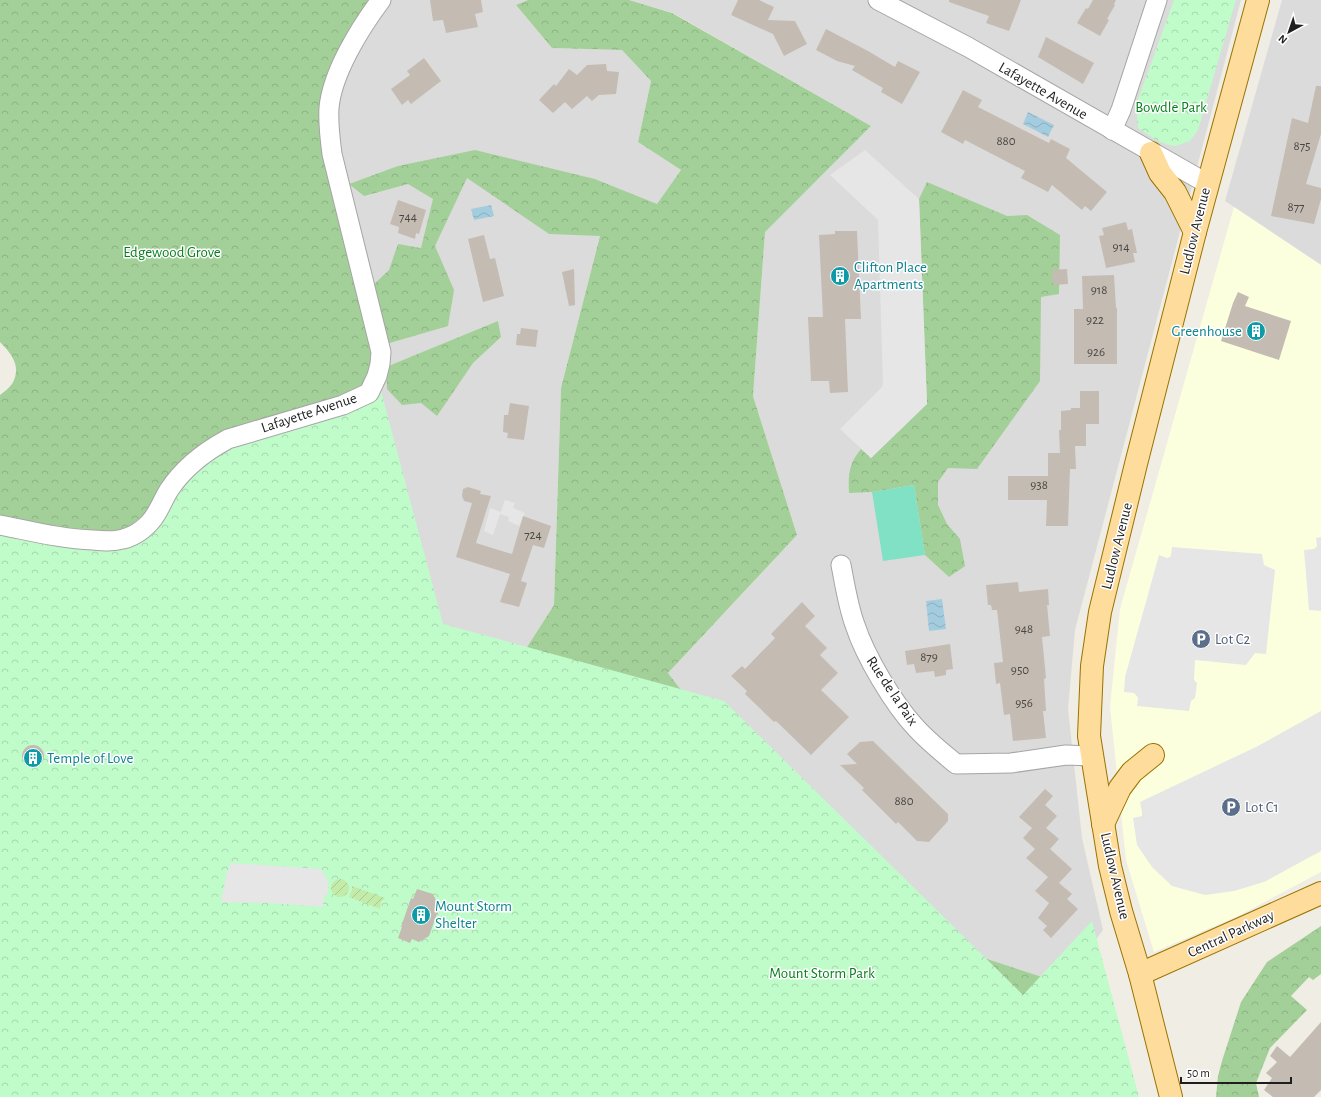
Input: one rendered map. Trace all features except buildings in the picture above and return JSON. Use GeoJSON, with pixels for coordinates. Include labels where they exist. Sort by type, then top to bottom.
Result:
{"type":"FeatureCollection","features":[{"type":"Feature","properties":{"kind":"main road","name":"Ludlow Avenue"},"geometry":{"type":"LineString","coordinates":[[1171,1097],[1140,974],[1112,878],[1089,736],[1092,666],[1100,612],[1195,232],[1258,0]]}},
{"type":"Feature","properties":{"kind":"main road"},"geometry":{"type":"LineString","coordinates":[[1151,152],[1160,173],[1175,192],[1195,232]]}},
{"type":"Feature","properties":{"kind":"main road"},"geometry":{"type":"LineString","coordinates":[[1103,824],[1120,788],[1132,772],[1153,756]]}},
{"type":"Feature","properties":{"kind":"main road","name":"Central Parkway"},"geometry":{"type":"LineString","coordinates":[[1140,974],[1321,893]]}},
{"type":"Feature","properties":{"kind":"street","name":"Lafayette Avenue"},"geometry":{"type":"LineString","coordinates":[[0,525],[77,539],[109,541],[123,539],[136,534],[147,526],[180,474],[195,459],[211,448],[228,439],[343,405],[369,393],[378,376],[381,352],[332,154],[329,128],[329,108],[334,85],[341,65],[369,17],[381,0]]}},
{"type":"Feature","properties":{"kind":"street","name":"Lafayette Avenue"},"geometry":{"type":"LineString","coordinates":[[878,0],[968,47],[1208,184]]}},
{"type":"Feature","properties":{"kind":"street"},"geometry":{"type":"LineString","coordinates":[[1112,130],[1121,110],[1157,0]]}},
{"type":"Feature","properties":{"kind":"street","name":"Rue de la Paix"},"geometry":{"type":"LineString","coordinates":[[841,565],[855,625],[866,652],[881,678],[895,701],[917,729],[956,764],[1010,763],[1066,755],[1092,756]]}},
{"type":"Feature","properties":{"kind":"shaded area"},"geometry":{"type":"Polygon","coordinates":[[[369,0],[528,0],[516,5],[552,48],[622,50],[651,81],[638,142],[681,170],[657,205],[595,179],[600,236],[561,388],[554,605],[520,658],[440,636],[406,512],[326,154],[356,21],[369,0]]]}},
{"type":"Feature","properties":{"kind":"shaded area"},"geometry":{"type":"Polygon","coordinates":[[[629,0],[1241,0],[1075,630],[1068,709],[1082,838],[1103,930],[1064,984],[888,927],[728,751],[668,673],[797,535],[753,396],[765,231],[871,126],[673,13],[629,0]]]}},
{"type":"Feature","properties":{"kind":"shaded area"},"geometry":{"type":"Polygon","coordinates":[[[1282,0],[1321,0],[1321,265],[1225,201],[1282,0]]]}},
{"type":"Feature","properties":{"kind":"shaded area"},"geometry":{"type":"Polygon","coordinates":[[[865,150],[919,199],[927,404],[871,458],[840,429],[882,387],[883,384],[878,220],[830,175],[865,150]]]}},
{"type":"Feature","properties":{"kind":"shaded area"},"geometry":{"type":"Polygon","coordinates":[[[1234,207],[1321,265],[1321,872],[1238,916],[1154,952],[1126,860],[1110,707],[1120,609],[1234,207]]]}},
{"type":"Feature","properties":{"kind":"shaded area"},"geometry":{"type":"Polygon","coordinates":[[[505,500],[515,503],[513,508],[525,513],[519,526],[508,521],[509,517],[500,514],[493,535],[484,531],[490,508],[501,512],[505,500]]]}},
{"type":"Feature","properties":{"kind":"shaded area"},"geometry":{"type":"Polygon","coordinates":[[[1321,537],[1321,611],[1309,610],[1304,550],[1314,549],[1317,546],[1316,538],[1321,537]]]}},
{"type":"Feature","properties":{"kind":"shaded area","name":"Lot C2"},"geometry":{"type":"Polygon","coordinates":[[[1172,547],[1262,554],[1264,565],[1275,570],[1266,654],[1255,653],[1246,665],[1195,660],[1194,680],[1197,683],[1195,698],[1191,701],[1189,711],[1137,706],[1138,698],[1136,695],[1134,693],[1124,692],[1125,677],[1159,555],[1167,558],[1170,557],[1172,547]]]}},
{"type":"Feature","properties":{"kind":"shaded area","name":"Lot C1"},"geometry":{"type":"Polygon","coordinates":[[[1321,711],[1321,851],[1264,882],[1234,891],[1205,895],[1172,886],[1152,867],[1137,845],[1133,818],[1142,816],[1140,802],[1258,746],[1321,711]]]}},
{"type":"Feature","properties":{"kind":"shaded area"},"geometry":{"type":"Polygon","coordinates":[[[231,863],[321,869],[328,881],[328,893],[324,896],[323,907],[270,903],[221,902],[227,872],[231,863]]]}},
{"type":"Feature","properties":{"kind":"green space","name":"Edgewood Grove"},"geometry":{"type":"Polygon","coordinates":[[[0,0],[369,0],[356,21],[327,85],[373,360],[365,387],[152,506],[130,526],[119,531],[96,533],[32,523],[18,518],[0,516],[0,395],[12,384],[15,378],[16,366],[12,356],[0,342],[0,0]]]}},
{"type":"Feature","properties":{"kind":"green space","name":"Mount Storm Park"},"geometry":{"type":"Polygon","coordinates":[[[528,0],[629,0],[672,13],[871,126],[765,232],[753,396],[797,535],[668,673],[728,751],[888,927],[1064,984],[1108,1097],[0,1097],[0,845],[520,658],[554,605],[561,388],[600,236],[549,234],[467,178],[435,246],[454,290],[448,326],[383,345],[370,288],[389,270],[398,244],[421,248],[433,199],[408,184],[364,196],[349,184],[398,166],[475,150],[595,179],[657,204],[681,170],[638,142],[651,81],[622,50],[552,48],[516,5],[528,0]]]}},
{"type":"Feature","properties":{"kind":"green space","name":"Bowdle Park"},"geometry":{"type":"Polygon","coordinates":[[[1174,0],[1236,0],[1198,130],[1190,141],[1175,146],[1158,141],[1138,128],[1136,105],[1174,0]]]}},
{"type":"Feature","properties":{"kind":"green space"},"geometry":{"type":"Polygon","coordinates":[[[927,182],[1007,216],[1027,215],[1060,235],[1059,294],[1041,297],[1040,381],[977,469],[948,468],[938,482],[938,505],[947,524],[960,539],[965,566],[949,577],[925,555],[914,485],[872,492],[849,493],[850,470],[854,459],[861,449],[871,458],[927,404],[919,199],[927,182]]]}},
{"type":"Feature","properties":{"kind":"green space"},"geometry":{"type":"Polygon","coordinates":[[[498,321],[501,337],[473,363],[437,416],[421,403],[402,405],[387,389],[386,367],[498,321]]]}},
{"type":"Feature","properties":{"kind":"green space","name":"Mount Storm Park"},"geometry":{"type":"Polygon","coordinates":[[[377,376],[443,624],[724,701],[1023,995],[1092,921],[1139,1097],[0,1097],[0,525],[123,539],[195,459],[343,405],[377,376]]]}},
{"type":"Feature","properties":{"kind":"green space"},"geometry":{"type":"Polygon","coordinates":[[[914,485],[925,555],[883,561],[872,492],[914,485]]]}},
{"type":"Feature","properties":{"kind":"green space"},"geometry":{"type":"Polygon","coordinates":[[[340,879],[346,882],[349,888],[346,894],[340,897],[334,894],[331,888],[334,882],[340,879]]]}},
{"type":"Feature","properties":{"kind":"green space"},"geometry":{"type":"Polygon","coordinates":[[[352,886],[385,898],[381,902],[380,909],[349,897],[352,886]]]}},
{"type":"Feature","properties":{"kind":"green space"},"geometry":{"type":"Polygon","coordinates":[[[1321,926],[1321,974],[1313,980],[1309,977],[1291,996],[1307,1010],[1270,1048],[1256,1083],[1259,1097],[1216,1097],[1218,1076],[1241,1002],[1267,962],[1321,926]]]}},
{"type":"Feature","properties":{"kind":"water"},"geometry":{"type":"Polygon","coordinates":[[[1028,112],[1054,125],[1048,137],[1023,124],[1028,112]]]}},
{"type":"Feature","properties":{"kind":"water"},"geometry":{"type":"Polygon","coordinates":[[[491,205],[494,216],[474,220],[471,209],[491,205]]]}},
{"type":"Feature","properties":{"kind":"water"},"geometry":{"type":"Polygon","coordinates":[[[942,599],[946,629],[929,631],[926,601],[942,599]]]}},
{"type":"Feature","properties":{"kind":"place","name":"Clifton Place Apartments"},"geometry":{"type":"Point","coordinates":[840,276]}},
{"type":"Feature","properties":{"kind":"place","name":"Greenhouse"},"geometry":{"type":"Point","coordinates":[1256,331]}},
{"type":"Feature","properties":{"kind":"place","name":"Lot C2"},"geometry":{"type":"Point","coordinates":[1201,639]}},
{"type":"Feature","properties":{"kind":"place","name":"Temple of Love"},"geometry":{"type":"Point","coordinates":[33,758]}},
{"type":"Feature","properties":{"kind":"place","name":"Lot C1"},"geometry":{"type":"Point","coordinates":[1231,807]}},
{"type":"Feature","properties":{"kind":"place","name":"Mount Storm Shelter"},"geometry":{"type":"Point","coordinates":[421,915]}}]}
